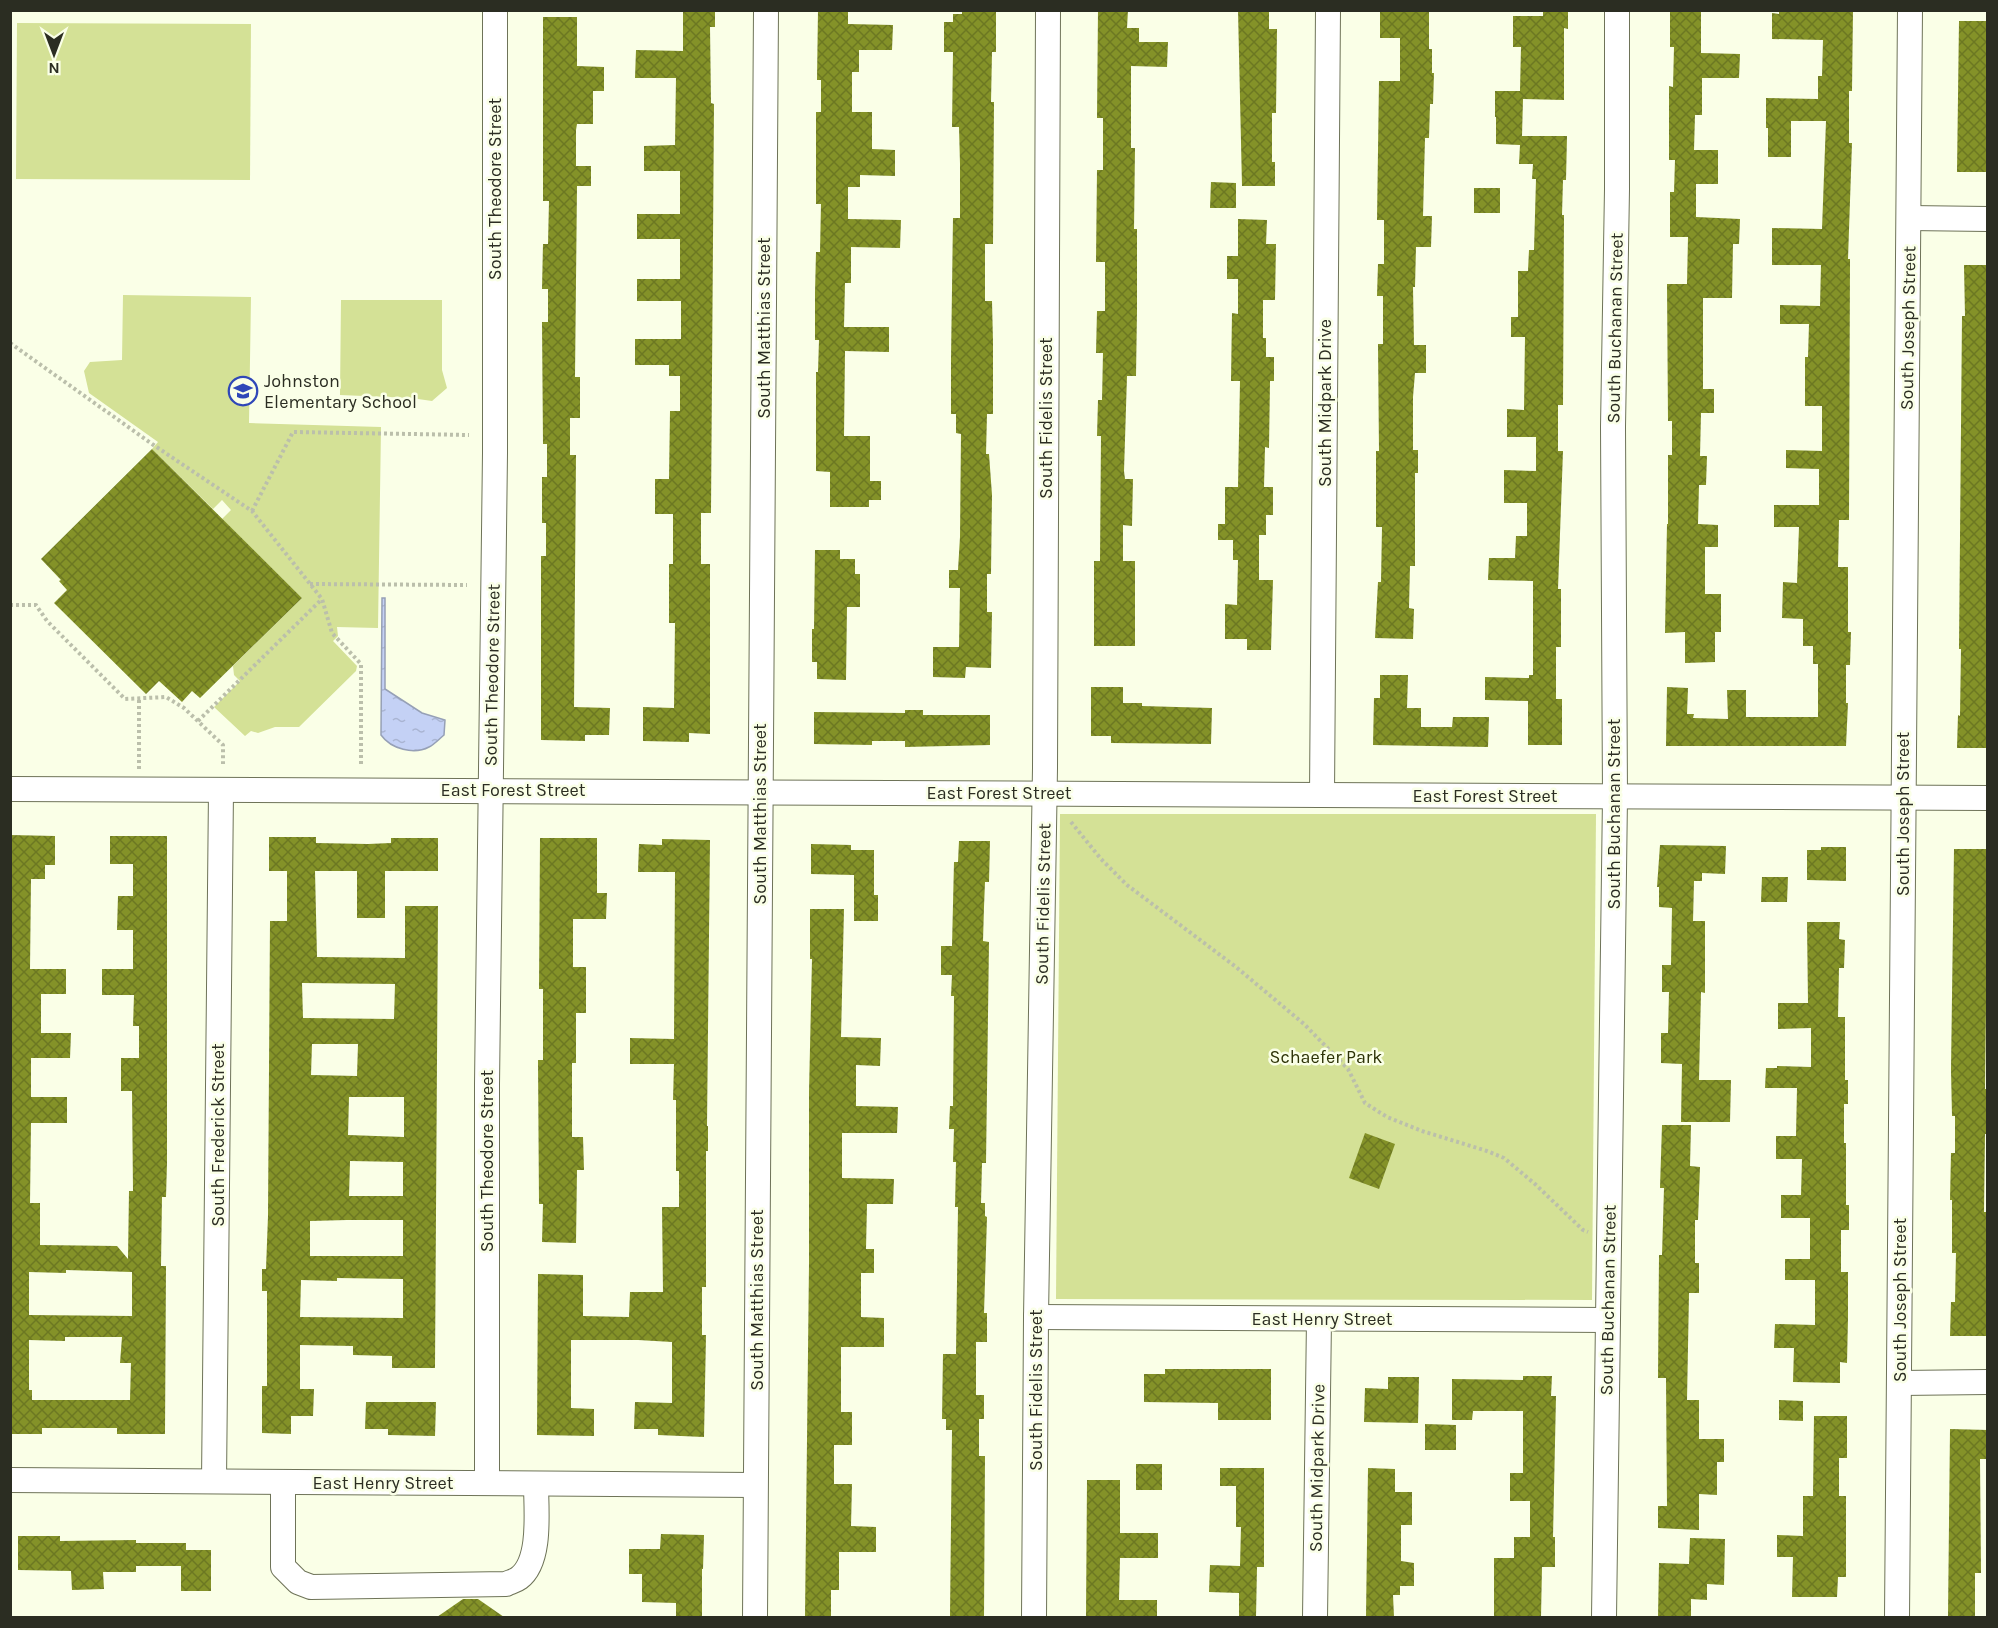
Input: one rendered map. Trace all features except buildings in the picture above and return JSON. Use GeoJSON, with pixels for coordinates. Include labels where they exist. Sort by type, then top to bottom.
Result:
{"type":"FeatureCollection","features":[{"type":"Feature","properties":{"kind":"street","name":"South Theodore Street"},"geometry":{"type":"LineString","coordinates":[[487,1484],[487,1084],[495,453],[495,10]]}},
{"type":"Feature","properties":{"kind":"street","name":"South Matthias Street"},"geometry":{"type":"LineString","coordinates":[[754,1617],[766,10]]}},
{"type":"Feature","properties":{"kind":"street","name":"South Fidelis Street"},"geometry":{"type":"LineString","coordinates":[[1034,1617],[1044,794],[1048,10]]}},
{"type":"Feature","properties":{"kind":"street","name":"South Midpark Drive"},"geometry":{"type":"LineString","coordinates":[[1322,795],[1328,10]]}},
{"type":"Feature","properties":{"kind":"street","name":"South Buchanan Street"},"geometry":{"type":"LineString","coordinates":[[1604,1617],[1615,797],[1613,428],[1617,10]]}},
{"type":"Feature","properties":{"kind":"street","name":"South Joseph Street"},"geometry":{"type":"LineString","coordinates":[[1897,1617],[1910,10]]}},
{"type":"Feature","properties":{"kind":"street"},"geometry":{"type":"LineString","coordinates":[[1909,218],[1988,219]]}},
{"type":"Feature","properties":{"kind":"street","name":"East Forest Street"},"geometry":{"type":"LineString","coordinates":[[10,789],[1988,798]]}},
{"type":"Feature","properties":{"kind":"street","name":"South Frederick Street"},"geometry":{"type":"LineString","coordinates":[[214,1481],[221,790]]}},
{"type":"Feature","properties":{"kind":"street","name":"East Henry Street"},"geometry":{"type":"LineString","coordinates":[[1036,1317],[1607,1320]]}},
{"type":"Feature","properties":{"kind":"street","name":"South Midpark Drive"},"geometry":{"type":"LineString","coordinates":[[1315,1617],[1319,1319]]}},
{"type":"Feature","properties":{"kind":"street"},"geometry":{"type":"LineString","coordinates":[[1900,1383],[1988,1382]]}},
{"type":"Feature","properties":{"kind":"street","name":"East Henry Street"},"geometry":{"type":"LineString","coordinates":[[10,1480],[755,1485]]}},
{"type":"Feature","properties":{"kind":"street"},"geometry":{"type":"LineString","coordinates":[[283,1482],[283,1567],[298,1582],[311,1587],[506,1584],[520,1577],[530,1564],[535,1546],[536,1484]]}},
{"type":"Feature","properties":{"kind":"path"},"geometry":{"type":"LineString","coordinates":[[10,343],[155,446],[252,511],[322,599],[332,633],[361,664],[361,765]]}},
{"type":"Feature","properties":{"kind":"path"},"geometry":{"type":"LineString","coordinates":[[252,511],[293,432],[469,435]]}},
{"type":"Feature","properties":{"kind":"path"},"geometry":{"type":"LineString","coordinates":[[310,584],[467,585]]}},
{"type":"Feature","properties":{"kind":"path"},"geometry":{"type":"LineString","coordinates":[[198,721],[322,599]]}},
{"type":"Feature","properties":{"kind":"path"},"geometry":{"type":"LineString","coordinates":[[10,605],[36,605],[47,621],[125,699],[166,697],[184,708],[223,745],[224,764]]}},
{"type":"Feature","properties":{"kind":"path"},"geometry":{"type":"LineString","coordinates":[[138,789],[139,698]]}},
{"type":"Feature","properties":{"kind":"path"},"geometry":{"type":"LineString","coordinates":[[1071,822],[1101,859],[1127,885],[1236,967],[1304,1024],[1348,1070],[1365,1103],[1387,1117],[1422,1131],[1504,1158],[1583,1230],[1608,1240]]}},
{"type":"Feature","properties":{"kind":"green space"},"geometry":{"type":"Polygon","coordinates":[[[17,23],[251,24],[250,180],[16,179],[17,23]]]}},
{"type":"Feature","properties":{"kind":"green space"},"geometry":{"type":"Polygon","coordinates":[[[123,295],[251,297],[249,423],[381,427],[378,628],[337,627],[338,636],[333,641],[357,666],[356,671],[299,727],[275,727],[258,733],[251,731],[245,736],[214,707],[240,681],[234,675],[233,666],[302,598],[222,519],[231,510],[222,500],[213,509],[152,449],[158,442],[89,393],[84,371],[90,362],[122,360],[123,295]]]}},
{"type":"Feature","properties":{"kind":"green space"},"geometry":{"type":"Polygon","coordinates":[[[341,300],[442,300],[442,370],[447,388],[432,401],[340,395],[341,300]]]}},
{"type":"Feature","properties":{"kind":"green space","name":"Schaefer Park"},"geometry":{"type":"Polygon","coordinates":[[[1060,814],[1596,814],[1592,1300],[1056,1299],[1060,814]]]}},
{"type":"Feature","properties":{"kind":"water"},"geometry":{"type":"Polygon","coordinates":[[[382,598],[385,598],[385,689],[422,713],[445,720],[444,735],[423,749],[410,750],[397,747],[381,735],[382,598]]]}},
{"type":"Feature","properties":{"kind":"place","name":"Johnston Elementary School"},"geometry":{"type":"Point","coordinates":[243,391]}}]}
